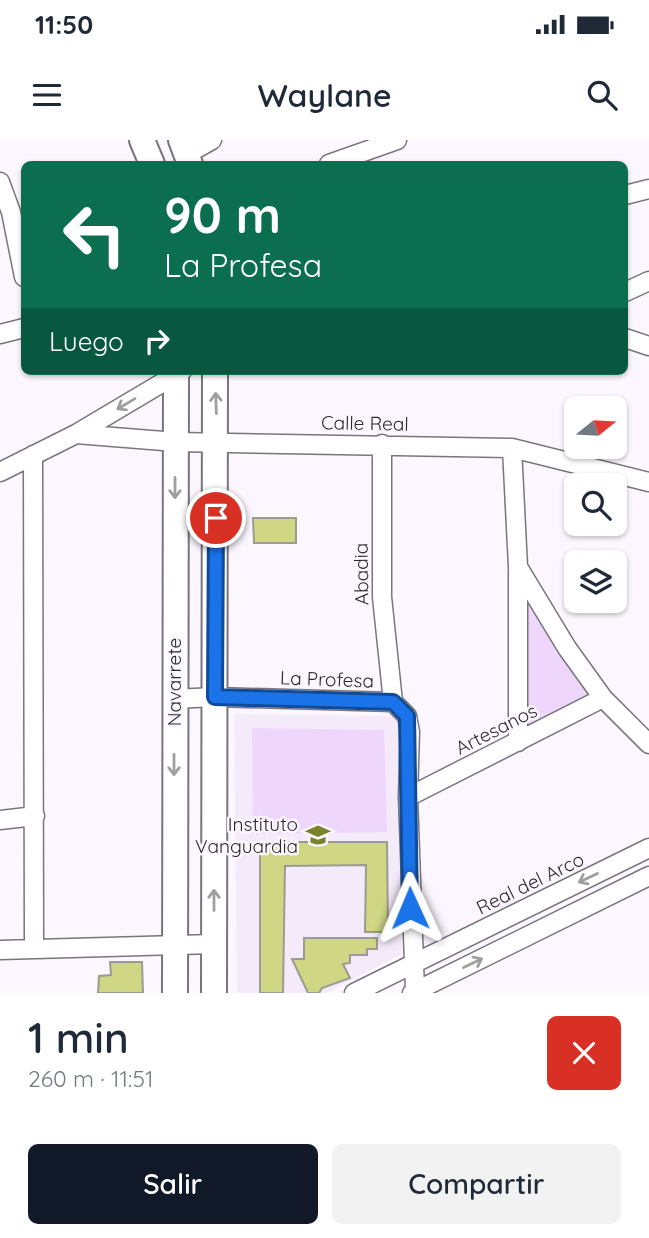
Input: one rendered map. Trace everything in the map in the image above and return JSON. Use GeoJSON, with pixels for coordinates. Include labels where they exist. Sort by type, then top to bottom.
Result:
{"type":"FeatureCollection","features":[{"type":"Feature","properties":{"kind":"main road"},"geometry":{"type":"LineString","coordinates":[[142,140],[151,161]]}},
{"type":"Feature","properties":{"kind":"main road","name":"Navarrete"},"geometry":{"type":"LineString","coordinates":[[175,993],[174,699],[178,375]]}},
{"type":"Feature","properties":{"kind":"main road"},"geometry":{"type":"LineString","coordinates":[[214,993],[215,375]]}},
{"type":"Feature","properties":{"kind":"street"},"geometry":{"type":"LineString","coordinates":[[186,153],[212,140]]}},
{"type":"Feature","properties":{"kind":"street"},"geometry":{"type":"LineString","coordinates":[[338,161],[397,140]]}},
{"type":"Feature","properties":{"kind":"street"},"geometry":{"type":"LineString","coordinates":[[0,182],[11,212],[21,261]]}},
{"type":"Feature","properties":{"kind":"street"},"geometry":{"type":"LineString","coordinates":[[628,194],[649,189]]}},
{"type":"Feature","properties":{"kind":"street"},"geometry":{"type":"LineString","coordinates":[[628,291],[649,281]]}},
{"type":"Feature","properties":{"kind":"street"},"geometry":{"type":"LineString","coordinates":[[0,334],[21,329]]}},
{"type":"Feature","properties":{"kind":"street"},"geometry":{"type":"LineString","coordinates":[[628,339],[649,345]]}},
{"type":"Feature","properties":{"kind":"street"},"geometry":{"type":"LineString","coordinates":[[0,472],[76,434],[173,375]]}},
{"type":"Feature","properties":{"kind":"street","name":"Calle Real"},"geometry":{"type":"LineString","coordinates":[[76,434],[176,442],[512,448],[649,482]]}},
{"type":"Feature","properties":{"kind":"street","name":"Abadia"},"geometry":{"type":"LineString","coordinates":[[382,444],[382,597],[393,702]]}},
{"type":"Feature","properties":{"kind":"street"},"geometry":{"type":"LineString","coordinates":[[512,448],[518,567],[518,742]]}},
{"type":"Feature","properties":{"kind":"street"},"geometry":{"type":"LineString","coordinates":[[33,455],[34,947]]}},
{"type":"Feature","properties":{"kind":"street"},"geometry":{"type":"LineString","coordinates":[[518,567],[567,648],[603,698],[649,744]]}},
{"type":"Feature","properties":{"kind":"street","name":"La Profesa"},"geometry":{"type":"LineString","coordinates":[[174,699],[215,697],[393,702],[407,716],[410,732],[408,797],[414,992]]}},
{"type":"Feature","properties":{"kind":"street","name":"Artesanos"},"geometry":{"type":"LineString","coordinates":[[408,797],[603,698]]}},
{"type":"Feature","properties":{"kind":"street"},"geometry":{"type":"LineString","coordinates":[[0,820],[35,816]]}},
{"type":"Feature","properties":{"kind":"street","name":"Real del Arco"},"geometry":{"type":"LineString","coordinates":[[354,993],[649,848]]}},
{"type":"Feature","properties":{"kind":"street"},"geometry":{"type":"LineString","coordinates":[[414,992],[649,876]]}},
{"type":"Feature","properties":{"kind":"street"},"geometry":{"type":"LineString","coordinates":[[0,950],[214,944]]}},
{"type":"Feature","properties":{"kind":"shaded area"},"geometry":{"type":"Polygon","coordinates":[[[524,593],[592,699],[524,733],[524,593]]]}},
{"type":"Feature","properties":{"kind":"shaded area","name":"Instituto Vanguardia"},"geometry":{"type":"Polygon","coordinates":[[[234,714],[398,716],[402,954],[326,993],[237,993],[234,714]]]}},
{"type":"Feature","properties":{"kind":"shaded area"},"geometry":{"type":"Polygon","coordinates":[[[252,728],[384,730],[387,832],[253,834],[252,728]]]}},
{"type":"Feature","properties":{"kind":"building"},"geometry":{"type":"Polygon","coordinates":[[[253,518],[296,518],[296,543],[254,543],[253,518]]]}},
{"type":"Feature","properties":{"kind":"building"},"geometry":{"type":"Polygon","coordinates":[[[260,842],[387,842],[388,932],[365,932],[366,865],[285,866],[283,993],[260,993],[260,842]]]}},
{"type":"Feature","properties":{"kind":"building"},"geometry":{"type":"Polygon","coordinates":[[[304,938],[377,938],[377,949],[367,949],[367,955],[350,955],[350,963],[343,964],[350,978],[322,988],[319,993],[308,993],[292,959],[304,959],[304,938]]]}},
{"type":"Feature","properties":{"kind":"building"},"geometry":{"type":"Polygon","coordinates":[[[110,962],[142,962],[143,993],[98,993],[99,976],[111,975],[110,962]]]}},
{"type":"Feature","properties":{"kind":"place","name":"Instituto Vanguardia"},"geometry":{"type":"Point","coordinates":[318,835]}},
{"type":"Feature","properties":{"kind":"route"},"geometry":{"type":"LineString","coordinates":[[216,518],[215,697],[393,702],[401,707],[407,716],[410,732],[410,908]]}}]}
